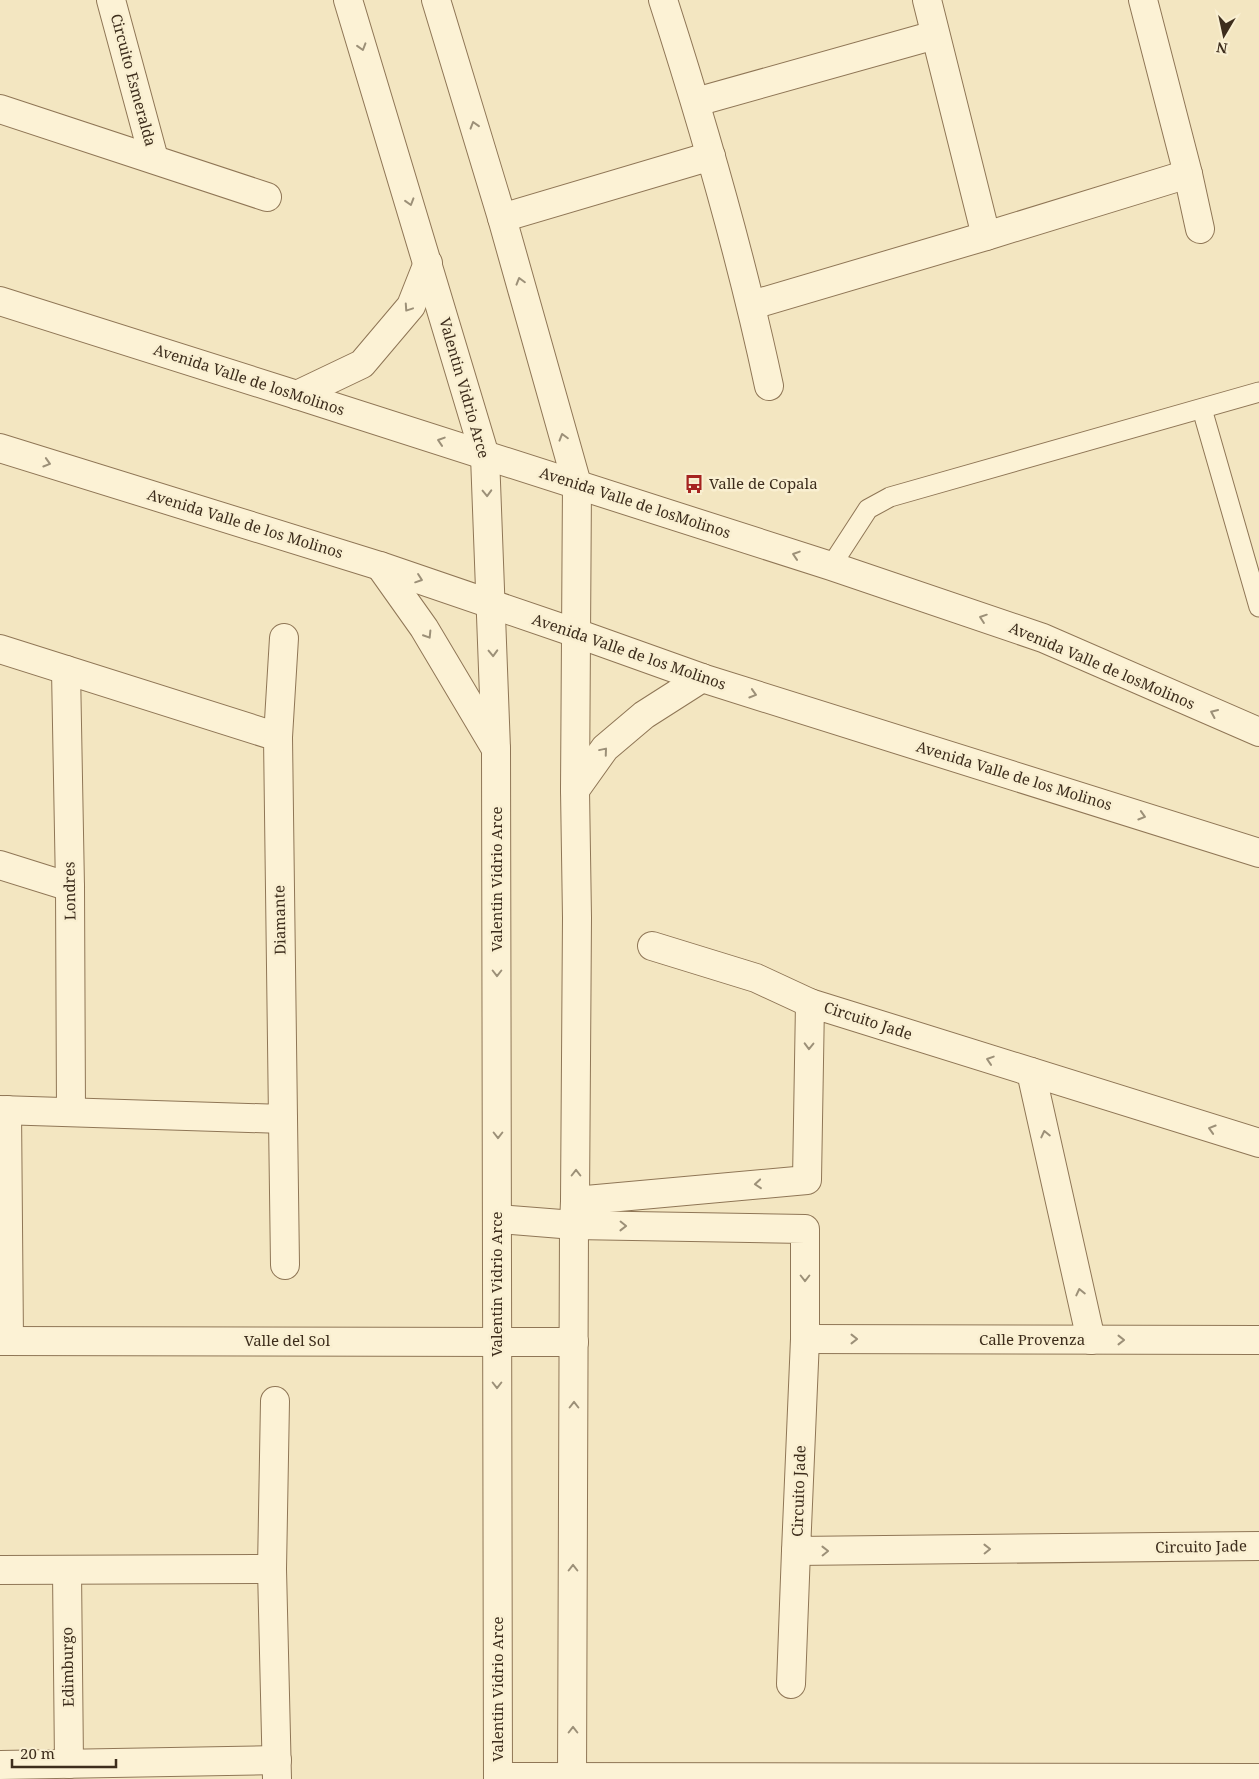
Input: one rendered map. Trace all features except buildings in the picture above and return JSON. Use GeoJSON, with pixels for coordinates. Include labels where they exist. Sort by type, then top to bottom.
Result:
{"type":"FeatureCollection","features":[{"type":"Feature","properties":{"kind":"street","name":"Circuito Esmeralda"},"geometry":{"type":"LineString","coordinates":[[111,0],[154,159]]}},
{"type":"Feature","properties":{"kind":"street","name":"Valentin Vidrio Arce"},"geometry":{"type":"LineString","coordinates":[[348,0],[485,456],[496,750],[498,1778]]}},
{"type":"Feature","properties":{"kind":"street"},"geometry":{"type":"LineString","coordinates":[[436,0],[502,218],[577,484],[575,790],[577,918],[572,1778]]}},
{"type":"Feature","properties":{"kind":"street"},"geometry":{"type":"LineString","coordinates":[[663,0],[696,102],[752,305],[769,386]]}},
{"type":"Feature","properties":{"kind":"street"},"geometry":{"type":"LineString","coordinates":[[927,0],[986,236]]}},
{"type":"Feature","properties":{"kind":"street"},"geometry":{"type":"LineString","coordinates":[[1143,0],[1188,174],[1200,230]]}},
{"type":"Feature","properties":{"kind":"street"},"geometry":{"type":"LineString","coordinates":[[696,102],[935,35]]}},
{"type":"Feature","properties":{"kind":"street","name":"Circuito Esmeralda"},"geometry":{"type":"LineString","coordinates":[[0,109],[267,197]]}},
{"type":"Feature","properties":{"kind":"street"},"geometry":{"type":"LineString","coordinates":[[502,218],[711,156]]}},
{"type":"Feature","properties":{"kind":"street"},"geometry":{"type":"LineString","coordinates":[[752,305],[1188,174]]}},
{"type":"Feature","properties":{"kind":"street"},"geometry":{"type":"LineString","coordinates":[[297,395],[362,364],[411,306],[428,263]]}},
{"type":"Feature","properties":{"kind":"street","name":"Avenida Valle de losMolinos"},"geometry":{"type":"LineString","coordinates":[[0,301],[831,566],[1043,638],[1259,732]]}},
{"type":"Feature","properties":{"kind":"street","name":"Avenida Valle de los Molinos"},"geometry":{"type":"LineString","coordinates":[[0,448],[380,566],[702,678],[1259,853]]}},
{"type":"Feature","properties":{"kind":"street"},"geometry":{"type":"LineString","coordinates":[[380,566],[424,628],[496,750]]}},
{"type":"Feature","properties":{"kind":"street","name":"Diamante"},"geometry":{"type":"LineString","coordinates":[[284,638],[278,737],[285,1265]]}},
{"type":"Feature","properties":{"kind":"street"},"geometry":{"type":"LineString","coordinates":[[0,649],[278,737]]}},
{"type":"Feature","properties":{"kind":"street","name":"Londres"},"geometry":{"type":"LineString","coordinates":[[66,670],[70,886],[71,1112]]}},
{"type":"Feature","properties":{"kind":"street"},"geometry":{"type":"LineString","coordinates":[[575,790],[606,748],[644,715],[702,678]]}},
{"type":"Feature","properties":{"kind":"street"},"geometry":{"type":"LineString","coordinates":[[0,865],[70,886]]}},
{"type":"Feature","properties":{"kind":"street"},"geometry":{"type":"LineString","coordinates":[[652,946],[756,978],[810,1003]]}},
{"type":"Feature","properties":{"kind":"street","name":"Circuito Jade"},"geometry":{"type":"LineString","coordinates":[[575,1213],[807,1180],[810,1003],[1031,1072],[1257,1150]]}},
{"type":"Feature","properties":{"kind":"street"},"geometry":{"type":"LineString","coordinates":[[1031,1072],[1091,1340]]}},
{"type":"Feature","properties":{"kind":"street"},"geometry":{"type":"LineString","coordinates":[[5,1341],[3,1110],[283,1118]]}},
{"type":"Feature","properties":{"kind":"street"},"geometry":{"type":"LineString","coordinates":[[498,1218],[575,1213]]}},
{"type":"Feature","properties":{"kind":"street","name":"Circuito Jade"},"geometry":{"type":"LineString","coordinates":[[575,1213],[805,1229],[805,1339],[796,1551],[1259,1546]]}},
{"type":"Feature","properties":{"kind":"street","name":"Calle Provenza"},"geometry":{"type":"LineString","coordinates":[[805,1339],[1259,1340]]}},
{"type":"Feature","properties":{"kind":"street","name":"Valle del Sol"},"geometry":{"type":"LineString","coordinates":[[5,1341],[574,1342]]}},
{"type":"Feature","properties":{"kind":"street"},"geometry":{"type":"LineString","coordinates":[[0,1765],[69,1764],[277,1770],[272,1569],[275,1401]]}},
{"type":"Feature","properties":{"kind":"street"},"geometry":{"type":"LineString","coordinates":[[791,1684],[796,1551]]}},
{"type":"Feature","properties":{"kind":"street"},"geometry":{"type":"LineString","coordinates":[[0,1570],[272,1569]]}},
{"type":"Feature","properties":{"kind":"street","name":"Edimburgo"},"geometry":{"type":"LineString","coordinates":[[67,1571],[69,1764]]}},
{"type":"Feature","properties":{"kind":"street"},"geometry":{"type":"LineString","coordinates":[[498,1778],[1259,1778]]}},
{"type":"Feature","properties":{"kind":"lane"},"geometry":{"type":"LineString","coordinates":[[831,566],[868,509],[890,497],[1259,392]]}},
{"type":"Feature","properties":{"kind":"lane"},"geometry":{"type":"LineString","coordinates":[[1202,408],[1259,607]]}},
{"type":"Feature","properties":{"kind":"place","name":"Valle de Copala"},"geometry":{"type":"Point","coordinates":[694,484]}}]}
